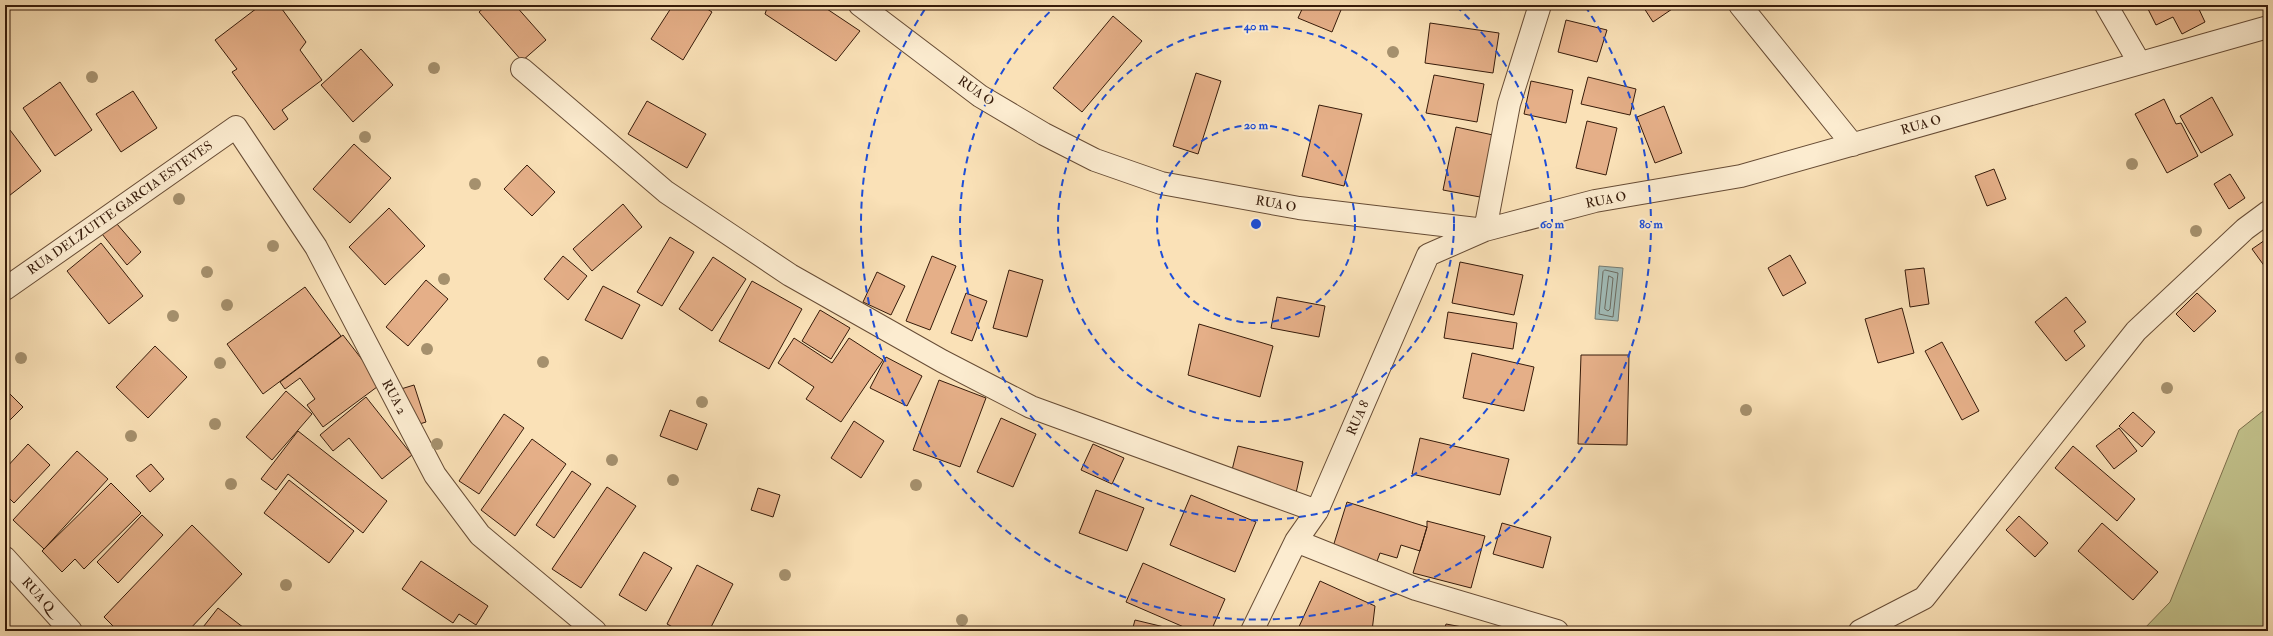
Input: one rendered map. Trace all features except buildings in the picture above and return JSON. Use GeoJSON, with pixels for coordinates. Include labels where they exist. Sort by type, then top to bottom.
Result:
{"type":"FeatureCollection","features":[{"type":"Feature","properties":{"kind":"street","name":"RUA O"},"geometry":{"type":"LineString","coordinates":[[860,5],[980,96],[1044,134],[1095,160],[1161,184],[1299,208],[1485,230],[1595,201],[1741,176],[2139,62],[2268,27]]}},
{"type":"Feature","properties":{"kind":"street"},"geometry":{"type":"LineString","coordinates":[[1485,230],[1509,104],[1540,5]]}},
{"type":"Feature","properties":{"kind":"street"},"geometry":{"type":"LineString","coordinates":[[1740,5],[1853,145]]}},
{"type":"Feature","properties":{"kind":"street"},"geometry":{"type":"LineString","coordinates":[[2106,5],[2139,62]]}},
{"type":"Feature","properties":{"kind":"street"},"geometry":{"type":"LineString","coordinates":[[522,69],[666,192],[790,275],[942,362],[1031,407],[1317,511]]}},
{"type":"Feature","properties":{"kind":"street","name":"RUA DELZUITE GARCIA ESTEVES"},"geometry":{"type":"LineString","coordinates":[[5,289],[236,127]]}},
{"type":"Feature","properties":{"kind":"street","name":"RUA 2"},"geometry":{"type":"LineString","coordinates":[[236,127],[316,247],[435,475],[480,535],[595,631]]}},
{"type":"Feature","properties":{"kind":"street"},"geometry":{"type":"LineString","coordinates":[[1860,631],[1924,598],[2136,331],[2245,229],[2268,212]]}},
{"type":"Feature","properties":{"kind":"street","name":"RUA 8"},"geometry":{"type":"LineString","coordinates":[[1252,631],[1296,541],[1317,511],[1428,256],[1485,230]]}},
{"type":"Feature","properties":{"kind":"street"},"geometry":{"type":"LineString","coordinates":[[1296,541],[1416,589],[1557,631]]}},
{"type":"Feature","properties":{"kind":"street","name":"RUA Q"},"geometry":{"type":"LineString","coordinates":[[5,558],[71,631]]}},
{"type":"Feature","properties":{"kind":"green space"},"geometry":{"type":"Polygon","coordinates":[[[2268,407],[2268,631],[2142,631],[2170,602],[2239,430],[2268,407]]]}},
{"type":"Feature","properties":{"kind":"water"},"geometry":{"type":"Polygon","coordinates":[[[1599,266],[1623,268],[1618,321],[1595,319],[1599,266]]]}}]}
